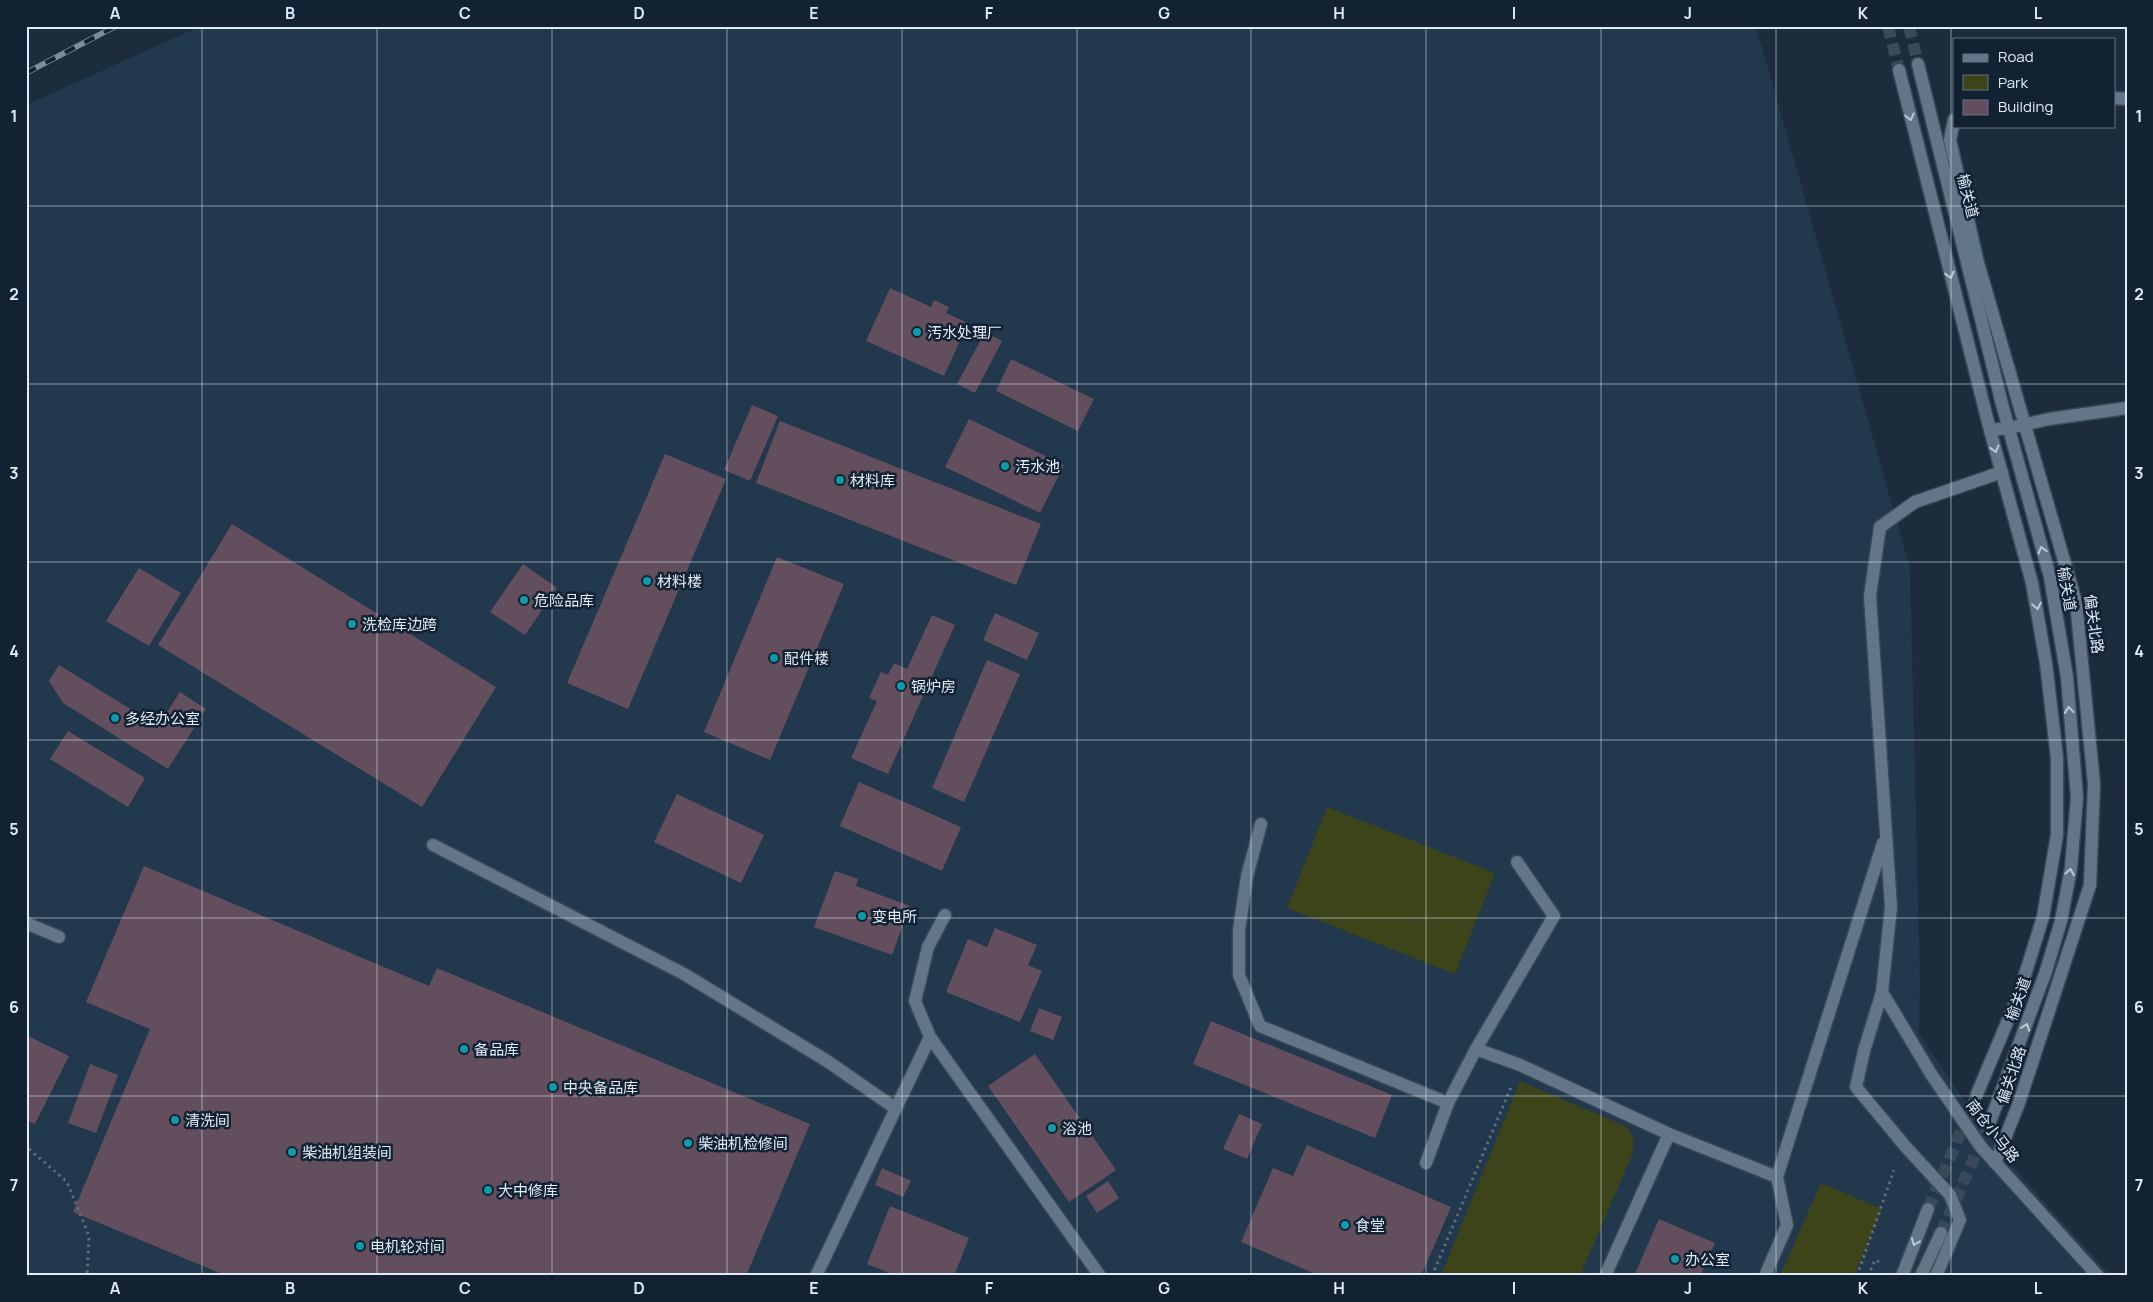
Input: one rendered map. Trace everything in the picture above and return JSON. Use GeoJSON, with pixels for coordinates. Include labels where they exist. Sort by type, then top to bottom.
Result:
{"type":"FeatureCollection","features":[{"type":"Feature","properties":{"kind":"main road","name":"榆关道"},"geometry":{"type":"LineString","coordinates":[[1918,64],[2009,428],[2050,577],[2067,677],[2077,797],[2071,868],[2061,921],[2046,971],[1990,1122]]}},
{"type":"Feature","properties":{"kind":"main road","name":"榆关道"},"geometry":{"type":"LineString","coordinates":[[1898,70],[1990,430],[2032,583],[2042,638],[2057,758],[2057,836],[2043,917],[2032,956],[2009,1020],[1977,1094]]}},
{"type":"Feature","properties":{"kind":"main road","name":"偏关北路"},"geometry":{"type":"LineString","coordinates":[[1953,125],[1950,140],[1978,263],[2076,602],[2094,784],[2090,885],[2020,1103],[1995,1163]]}},
{"type":"Feature","properties":{"kind":"main road"},"geometry":{"type":"LineString","coordinates":[[1990,430],[2025,425],[2049,418],[2127,408]]}},
{"type":"Feature","properties":{"kind":"main road"},"geometry":{"type":"LineString","coordinates":[[1936,1276],[1960,1220],[1950,1194],[1905,1146],[1856,1087],[1864,1051],[1882,992],[1891,907],[1870,596],[1880,527],[1915,502],[2002,472]]}},
{"type":"Feature","properties":{"kind":"main road"},"geometry":{"type":"LineString","coordinates":[[1261,824],[1247,876],[1239,948],[1239,975],[1260,1026],[1448,1103]]}},
{"type":"Feature","properties":{"kind":"main road"},"geometry":{"type":"LineString","coordinates":[[1765,1276],[1787,1225],[1777,1177],[1885,835]]}},
{"type":"Feature","properties":{"kind":"main road"},"geometry":{"type":"LineString","coordinates":[[433,845],[684,974],[826,1061],[895,1108]]}},
{"type":"Feature","properties":{"kind":"main road"},"geometry":{"type":"LineString","coordinates":[[1426,1164],[1448,1103],[1476,1049],[1554,916],[1517,862]]}},
{"type":"Feature","properties":{"kind":"main road"},"geometry":{"type":"LineString","coordinates":[[945,915],[928,946],[915,1001],[930,1038],[1100,1276]]}},
{"type":"Feature","properties":{"kind":"main road"},"geometry":{"type":"LineString","coordinates":[[26,923],[58,937]]}},
{"type":"Feature","properties":{"kind":"main road","name":"南仓小马路"},"geometry":{"type":"LineString","coordinates":[[1882,992],[1931,1074],[1981,1147],[2098,1276]]}},
{"type":"Feature","properties":{"kind":"main road"},"geometry":{"type":"LineString","coordinates":[[816,1276],[930,1038]]}},
{"type":"Feature","properties":{"kind":"main road"},"geometry":{"type":"LineString","coordinates":[[1476,1049],[1520,1065],[1669,1134],[1777,1177]]}},
{"type":"Feature","properties":{"kind":"main road"},"geometry":{"type":"LineString","coordinates":[[1605,1276],[1669,1134]]}},
{"type":"Feature","properties":{"kind":"main road"},"geometry":{"type":"LineString","coordinates":[[1902,1276],[1928,1209]]}},
{"type":"Feature","properties":{"kind":"main road"},"geometry":{"type":"LineString","coordinates":[[1921,1276],[1941,1233]]}},
{"type":"Feature","properties":{"kind":"path"},"geometry":{"type":"LineString","coordinates":[[1432,1276],[1520,1065]]}},
{"type":"Feature","properties":{"kind":"path"},"geometry":{"type":"LineString","coordinates":[[1856,1276],[1890,1178],[1905,1146]]}},
{"type":"Feature","properties":{"kind":"path"},"geometry":{"type":"LineString","coordinates":[[29,1149],[67,1182],[89,1236],[87,1276]]}},
{"type":"Feature","properties":{"kind":"path"},"geometry":{"type":"LineString","coordinates":[[1868,1276],[1875,1260]]}},
{"type":"Feature","properties":{"kind":"shaded area"},"geometry":{"type":"Polygon","coordinates":[[[201,26],[1756,26],[1910,568],[1920,977],[1919,1034],[1998,1150],[2111,1276],[26,1276],[26,105],[201,26]]]}},
{"type":"Feature","properties":{"kind":"green space"},"geometry":{"type":"Polygon","coordinates":[[[1327,807],[1495,873],[1455,974],[1287,908],[1327,807]]]}},
{"type":"Feature","properties":{"kind":"green space"},"geometry":{"type":"Polygon","coordinates":[[[1520,1081],[1627,1127],[1633,1140],[1632,1155],[1580,1276],[1441,1276],[1520,1081]]]}},
{"type":"Feature","properties":{"kind":"green space"},"geometry":{"type":"Polygon","coordinates":[[[1821,1183],[1882,1209],[1854,1276],[1780,1276],[1821,1183]]]}},
{"type":"Feature","properties":{"kind":"building","name":"汚水处理厂"},"geometry":{"type":"Polygon","coordinates":[[[890,288],[931,307],[934,300],[949,307],[946,313],[968,323],[944,376],[866,341],[890,288]]]}},
{"type":"Feature","properties":{"kind":"building"},"geometry":{"type":"Polygon","coordinates":[[[985,332],[1002,341],[975,393],[957,384],[985,332]]]}},
{"type":"Feature","properties":{"kind":"building","name":"汚水池"},"geometry":{"type":"Polygon","coordinates":[[[1011,359],[1094,399],[1078,431],[996,391],[1011,359]]]}},
{"type":"Feature","properties":{"kind":"building"},"geometry":{"type":"Polygon","coordinates":[[[752,405],[778,416],[750,481],[724,470],[752,405]]]}},
{"type":"Feature","properties":{"kind":"building","name":"汚水池"},"geometry":{"type":"Polygon","coordinates":[[[969,419],[1064,465],[1040,513],[945,467],[969,419]]]}},
{"type":"Feature","properties":{"kind":"building"},"geometry":{"type":"Polygon","coordinates":[[[780,421],[1041,524],[1016,585],[756,483],[780,421]]]}},
{"type":"Feature","properties":{"kind":"building","name":"材料楼"},"geometry":{"type":"Polygon","coordinates":[[[665,454],[726,479],[628,709],[567,683],[665,454]]]}},
{"type":"Feature","properties":{"kind":"building"},"geometry":{"type":"Polygon","coordinates":[[[232,524],[496,687],[422,807],[158,645],[232,524]]]}},
{"type":"Feature","properties":{"kind":"building","name":"配件楼"},"geometry":{"type":"Polygon","coordinates":[[[777,557],[844,584],[770,760],[704,732],[777,557]]]}},
{"type":"Feature","properties":{"kind":"building","name":"危险品库"},"geometry":{"type":"Polygon","coordinates":[[[523,564],[557,588],[525,635],[490,612],[523,564]]]}},
{"type":"Feature","properties":{"kind":"building"},"geometry":{"type":"Polygon","coordinates":[[[139,568],[181,593],[149,646],[106,621],[139,568]]]}},
{"type":"Feature","properties":{"kind":"building"},"geometry":{"type":"Polygon","coordinates":[[[995,613],[1039,633],[1027,660],[983,640],[995,613]]]}},
{"type":"Feature","properties":{"kind":"building","name":"锅炉房"},"geometry":{"type":"Polygon","coordinates":[[[932,615],[955,625],[888,774],[851,758],[877,701],[869,698],[881,672],[888,675],[894,663],[907,669],[932,615]]]}},
{"type":"Feature","properties":{"kind":"building"},"geometry":{"type":"Polygon","coordinates":[[[987,660],[1020,674],[964,802],[932,788],[987,660]]]}},
{"type":"Feature","properties":{"kind":"building","name":"多经办公室"},"geometry":{"type":"Polygon","coordinates":[[[59,665],[158,726],[180,692],[206,709],[168,769],[63,703],[49,681],[59,665]]]}},
{"type":"Feature","properties":{"kind":"building"},"geometry":{"type":"Polygon","coordinates":[[[68,731],[145,778],[128,807],[50,759],[68,731]]]}},
{"type":"Feature","properties":{"kind":"building"},"geometry":{"type":"Polygon","coordinates":[[[859,782],[961,827],[942,871],[840,826],[859,782]]]}},
{"type":"Feature","properties":{"kind":"building"},"geometry":{"type":"Polygon","coordinates":[[[677,794],[764,835],[741,883],[654,842],[677,794]]]}},
{"type":"Feature","properties":{"kind":"building"},"geometry":{"type":"Polygon","coordinates":[[[144,866],[429,986],[437,968],[810,1124],[746,1276],[227,1276],[73,1212],[150,1029],[86,1002],[144,866]]]}},
{"type":"Feature","properties":{"kind":"building","name":"变电所"},"geometry":{"type":"Polygon","coordinates":[[[835,871],[858,879],[856,886],[910,906],[892,955],[814,927],[835,871]]]}},
{"type":"Feature","properties":{"kind":"building"},"geometry":{"type":"Polygon","coordinates":[[[995,928],[1037,945],[1028,965],[1042,971],[1020,1022],[946,992],[968,939],[987,947],[995,928]]]}},
{"type":"Feature","properties":{"kind":"building"},"geometry":{"type":"Polygon","coordinates":[[[1039,1008],[1062,1017],[1053,1040],[1030,1031],[1039,1008]]]}},
{"type":"Feature","properties":{"kind":"building"},"geometry":{"type":"Polygon","coordinates":[[[1211,1021],[1392,1095],[1375,1138],[1193,1064],[1211,1021]]]}},
{"type":"Feature","properties":{"kind":"building"},"geometry":{"type":"Polygon","coordinates":[[[26,1035],[69,1056],[35,1124],[26,1120],[26,1035]]]}},
{"type":"Feature","properties":{"kind":"building","name":"浴池"},"geometry":{"type":"Polygon","coordinates":[[[1035,1054],[1116,1170],[1069,1202],[988,1086],[1035,1054]]]}},
{"type":"Feature","properties":{"kind":"building"},"geometry":{"type":"Polygon","coordinates":[[[90,1064],[118,1075],[96,1133],[68,1123],[90,1064]]]}},
{"type":"Feature","properties":{"kind":"building"},"geometry":{"type":"Polygon","coordinates":[[[1239,1114],[1262,1124],[1247,1159],[1223,1149],[1239,1114]]]}},
{"type":"Feature","properties":{"kind":"building","name":"食堂"},"geometry":{"type":"Polygon","coordinates":[[[1307,1145],[1451,1207],[1421,1276],[1320,1276],[1241,1242],[1273,1168],[1293,1176],[1307,1145]]]}},
{"type":"Feature","properties":{"kind":"building"},"geometry":{"type":"Polygon","coordinates":[[[882,1168],[911,1181],[903,1197],[875,1185],[882,1168]]]}},
{"type":"Feature","properties":{"kind":"building"},"geometry":{"type":"Polygon","coordinates":[[[1108,1181],[1119,1198],[1097,1213],[1086,1196],[1108,1181]]]}},
{"type":"Feature","properties":{"kind":"building"},"geometry":{"type":"Polygon","coordinates":[[[890,1206],[969,1238],[954,1276],[897,1276],[867,1264],[890,1206]]]}},
{"type":"Feature","properties":{"kind":"building","name":"办公室"},"geometry":{"type":"Polygon","coordinates":[[[1659,1219],[1715,1243],[1700,1276],[1634,1276],[1659,1219]]]}},
{"type":"Feature","properties":{"kind":"tunnel"},"geometry":{"type":"LineString","coordinates":[[1888,26],[1899,70]]}},
{"type":"Feature","properties":{"kind":"tunnel"},"geometry":{"type":"LineString","coordinates":[[1909,26],[1918,64]]}},
{"type":"Feature","properties":{"kind":"tunnel"},"geometry":{"type":"LineString","coordinates":[[1928,1209],[1977,1094]]}},
{"type":"Feature","properties":{"kind":"tunnel"},"geometry":{"type":"LineString","coordinates":[[1941,1233],[1990,1122]]}},
{"type":"Feature","properties":{"kind":"railway"},"geometry":{"type":"LineString","coordinates":[[26,73],[116,26]]}},
{"type":"Feature","properties":{"kind":"place","name":"汚水处理厂"},"geometry":{"type":"Point","coordinates":[917,332]}},
{"type":"Feature","properties":{"kind":"place","name":"汚水池"},"geometry":{"type":"Point","coordinates":[1005,466]}},
{"type":"Feature","properties":{"kind":"place","name":"材料库"},"geometry":{"type":"Point","coordinates":[840,480]}},
{"type":"Feature","properties":{"kind":"place","name":"材料楼"},"geometry":{"type":"Point","coordinates":[647,581]}},
{"type":"Feature","properties":{"kind":"place","name":"危险品库"},"geometry":{"type":"Point","coordinates":[524,600]}},
{"type":"Feature","properties":{"kind":"place","name":"洗检库边跨"},"geometry":{"type":"Point","coordinates":[352,624]}},
{"type":"Feature","properties":{"kind":"place","name":"配件楼"},"geometry":{"type":"Point","coordinates":[774,658]}},
{"type":"Feature","properties":{"kind":"place","name":"锅炉房"},"geometry":{"type":"Point","coordinates":[901,686]}},
{"type":"Feature","properties":{"kind":"place","name":"多经办公室"},"geometry":{"type":"Point","coordinates":[115,718]}},
{"type":"Feature","properties":{"kind":"place","name":"变电所"},"geometry":{"type":"Point","coordinates":[862,916]}},
{"type":"Feature","properties":{"kind":"place","name":"备品库"},"geometry":{"type":"Point","coordinates":[464,1049]}},
{"type":"Feature","properties":{"kind":"place","name":"中央备品库"},"geometry":{"type":"Point","coordinates":[553,1087]}},
{"type":"Feature","properties":{"kind":"place","name":"清洗间"},"geometry":{"type":"Point","coordinates":[175,1120]}},
{"type":"Feature","properties":{"kind":"place","name":"浴池"},"geometry":{"type":"Point","coordinates":[1052,1128]}},
{"type":"Feature","properties":{"kind":"place","name":"柴油机检修间"},"geometry":{"type":"Point","coordinates":[688,1143]}},
{"type":"Feature","properties":{"kind":"place","name":"柴油机组装间"},"geometry":{"type":"Point","coordinates":[292,1152]}},
{"type":"Feature","properties":{"kind":"place","name":"大中修库"},"geometry":{"type":"Point","coordinates":[488,1190]}},
{"type":"Feature","properties":{"kind":"place","name":"食堂"},"geometry":{"type":"Point","coordinates":[1345,1225]}},
{"type":"Feature","properties":{"kind":"place","name":"电机轮对间"},"geometry":{"type":"Point","coordinates":[360,1246]}},
{"type":"Feature","properties":{"kind":"place","name":"办公室"},"geometry":{"type":"Point","coordinates":[1675,1259]}}]}
